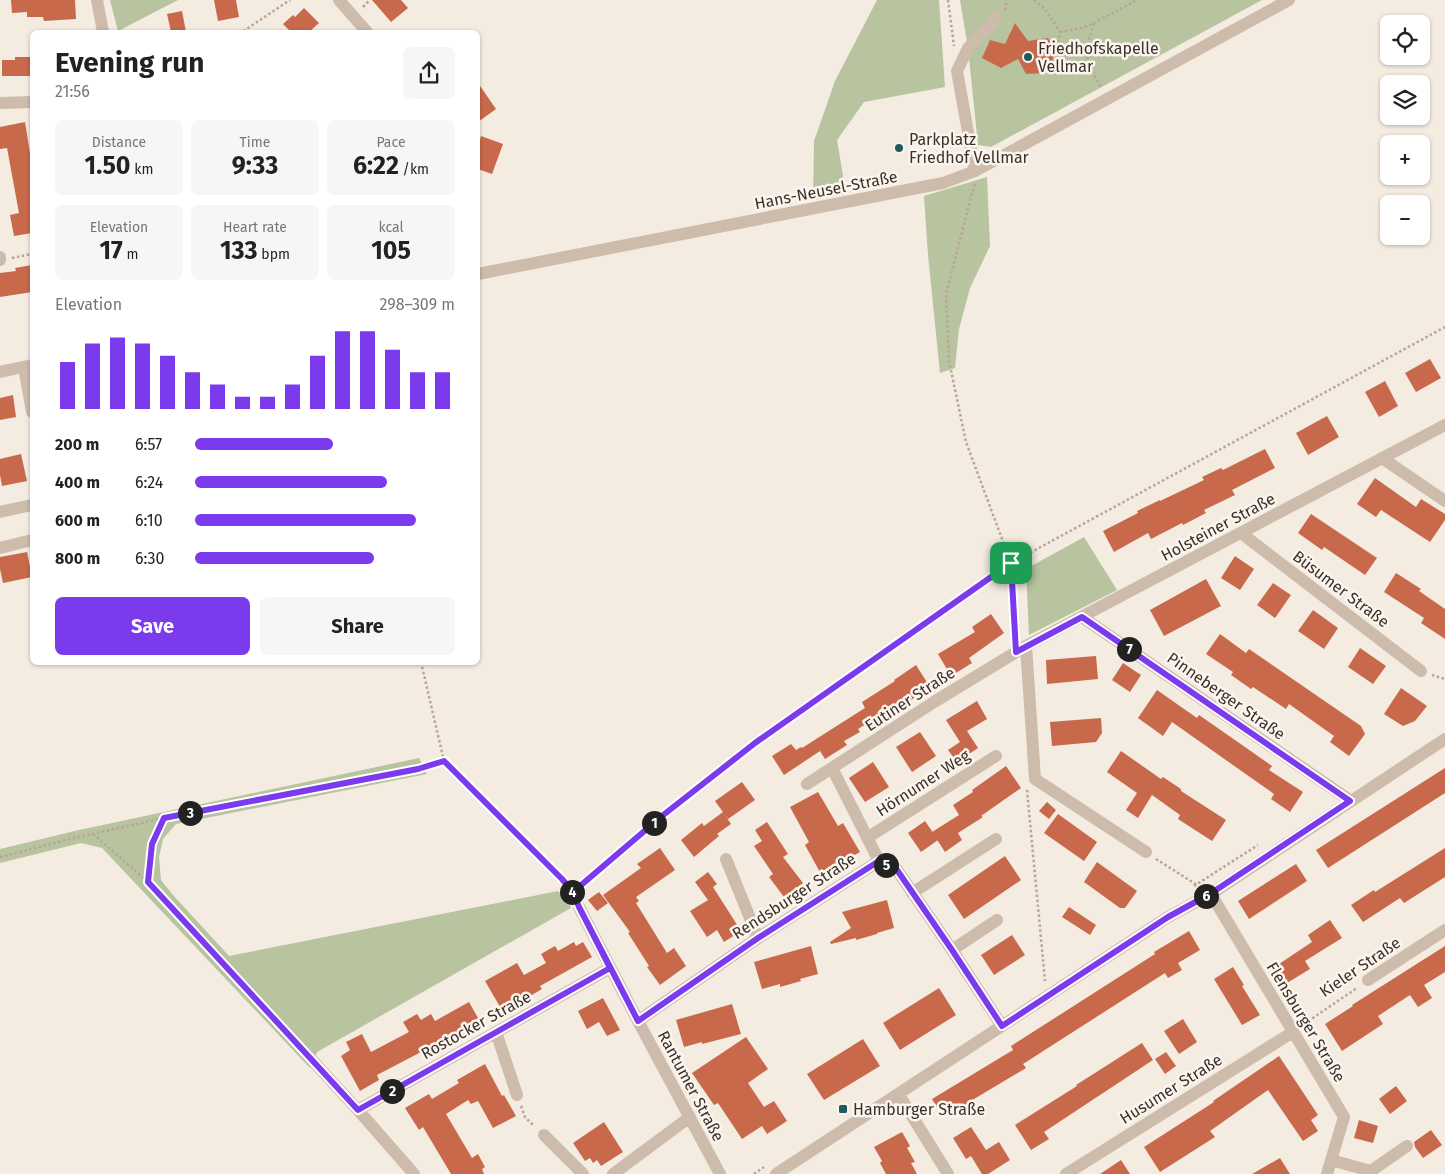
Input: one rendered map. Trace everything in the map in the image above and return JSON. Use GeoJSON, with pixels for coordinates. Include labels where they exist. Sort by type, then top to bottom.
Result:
{"type":"FeatureCollection","features":[{"type":"Feature","properties":{"kind":"street"},"geometry":{"type":"LineString","coordinates":[[97,0],[103,30]]}},
{"type":"Feature","properties":{"kind":"street"},"geometry":{"type":"LineString","coordinates":[[339,0],[365,30]]}},
{"type":"Feature","properties":{"kind":"street","name":"Hans-Neusel-Straße"},"geometry":{"type":"LineString","coordinates":[[480,274],[943,183],[975,171],[1289,0]]}},
{"type":"Feature","properties":{"kind":"street"},"geometry":{"type":"LineString","coordinates":[[975,171],[957,70],[968,48],[996,18]]}},
{"type":"Feature","properties":{"kind":"street"},"geometry":{"type":"LineString","coordinates":[[0,103],[30,102]]}},
{"type":"Feature","properties":{"kind":"street"},"geometry":{"type":"LineString","coordinates":[[0,372],[28,366],[30,389]]}},
{"type":"Feature","properties":{"kind":"street","name":"Holsteiner Straße"},"geometry":{"type":"LineString","coordinates":[[1016,651],[1445,425]]}},
{"type":"Feature","properties":{"kind":"street"},"geometry":{"type":"LineString","coordinates":[[1382,458],[1445,500]]}},
{"type":"Feature","properties":{"kind":"street"},"geometry":{"type":"LineString","coordinates":[[0,512],[30,505]]}},
{"type":"Feature","properties":{"kind":"street","name":"Büsumer Straße"},"geometry":{"type":"LineString","coordinates":[[1241,533],[1421,671]]}},
{"type":"Feature","properties":{"kind":"street"},"geometry":{"type":"LineString","coordinates":[[0,548],[30,540]]}},
{"type":"Feature","properties":{"kind":"street","name":"Pinneberger Straße"},"geometry":{"type":"LineString","coordinates":[[1082,617],[1350,801]]}},
{"type":"Feature","properties":{"kind":"street"},"geometry":{"type":"LineString","coordinates":[[1016,651],[1035,779],[1146,852]]}},
{"type":"Feature","properties":{"kind":"street","name":"Eutiner Straße"},"geometry":{"type":"LineString","coordinates":[[807,784],[1016,651]]}},
{"type":"Feature","properties":{"kind":"street"},"geometry":{"type":"LineString","coordinates":[[776,1174],[1168,917],[1210,894],[1445,739]]}},
{"type":"Feature","properties":{"kind":"street","name":"Hörnumer Weg"},"geometry":{"type":"LineString","coordinates":[[867,838],[996,756]]}},
{"type":"Feature","properties":{"kind":"street"},"geometry":{"type":"LineString","coordinates":[[832,768],[879,861]]}},
{"type":"Feature","properties":{"kind":"street"},"geometry":{"type":"LineString","coordinates":[[912,893],[996,838]]}},
{"type":"Feature","properties":{"kind":"street"},"geometry":{"type":"LineString","coordinates":[[726,859],[758,938]]}},
{"type":"Feature","properties":{"kind":"street","name":"Rendsburger Straße"},"geometry":{"type":"LineString","coordinates":[[638,1021],[758,938],[879,861],[897,870],[1002,1026]]}},
{"type":"Feature","properties":{"kind":"street","name":"Flensburger Straße"},"geometry":{"type":"LineString","coordinates":[[1210,894],[1344,1117],[1327,1174]]}},
{"type":"Feature","properties":{"kind":"street","name":"Rantumer Straße"},"geometry":{"type":"LineString","coordinates":[[579,907],[720,1174]]}},
{"type":"Feature","properties":{"kind":"street"},"geometry":{"type":"LineString","coordinates":[[952,950],[997,920]]}},
{"type":"Feature","properties":{"kind":"street","name":"Kieler Straße"},"geometry":{"type":"LineString","coordinates":[[1368,980],[1445,930]]}},
{"type":"Feature","properties":{"kind":"street","name":"Rostocker Straße"},"geometry":{"type":"LineString","coordinates":[[358,1110],[610,968]]}},
{"type":"Feature","properties":{"kind":"street"},"geometry":{"type":"LineString","coordinates":[[496,1032],[517,1095]]}},
{"type":"Feature","properties":{"kind":"street","name":"Husumer Straße"},"geometry":{"type":"LineString","coordinates":[[1066,1174],[1293,1032]]}},
{"type":"Feature","properties":{"kind":"street"},"geometry":{"type":"LineString","coordinates":[[311,1059],[414,1174]]}},
{"type":"Feature","properties":{"kind":"street"},"geometry":{"type":"LineString","coordinates":[[898,1095],[948,1174]]}},
{"type":"Feature","properties":{"kind":"street"},"geometry":{"type":"LineString","coordinates":[[613,1174],[690,1117]]}},
{"type":"Feature","properties":{"kind":"street"},"geometry":{"type":"LineString","coordinates":[[544,1135],[583,1174]]}},
{"type":"Feature","properties":{"kind":"street"},"geometry":{"type":"LineString","coordinates":[[1331,1160],[1371,1171],[1407,1146]]}},
{"type":"Feature","properties":{"kind":"path"},"geometry":{"type":"LineString","coordinates":[[245,30],[290,0]]}},
{"type":"Feature","properties":{"kind":"path"},"geometry":{"type":"LineString","coordinates":[[948,0],[957,70]]}},
{"type":"Feature","properties":{"kind":"path"},"geometry":{"type":"LineString","coordinates":[[1034,0],[1044,8],[1060,32],[1055,58],[1048,74]]}},
{"type":"Feature","properties":{"kind":"path"},"geometry":{"type":"LineString","coordinates":[[1128,4],[1129,0]]}},
{"type":"Feature","properties":{"kind":"path"},"geometry":{"type":"LineString","coordinates":[[1060,32],[1082,28],[1094,23],[1136,0]]}},
{"type":"Feature","properties":{"kind":"path"},"geometry":{"type":"LineString","coordinates":[[1094,23],[1087,42],[1086,56],[1091,71],[1108,98]]}},
{"type":"Feature","properties":{"kind":"path"},"geometry":{"type":"LineString","coordinates":[[975,171],[976,182],[946,294],[949,361],[966,442],[1011,563],[1016,651]]}},
{"type":"Feature","properties":{"kind":"path"},"geometry":{"type":"LineString","coordinates":[[0,259],[30,254]]}},
{"type":"Feature","properties":{"kind":"path"},"geometry":{"type":"LineString","coordinates":[[573,892],[662,816],[755,743],[1011,563],[1445,327]]}},
{"type":"Feature","properties":{"kind":"path"},"geometry":{"type":"LineString","coordinates":[[422,665],[444,761],[556,872],[573,892],[579,907]]}},
{"type":"Feature","properties":{"kind":"path"},"geometry":{"type":"LineString","coordinates":[[0,857],[164,818],[418,769],[444,761]]}},
{"type":"Feature","properties":{"kind":"path"},"geometry":{"type":"LineString","coordinates":[[1026,784],[1046,998]]}},
{"type":"Feature","properties":{"kind":"path"},"geometry":{"type":"LineString","coordinates":[[148,882],[152,844],[164,818]]}},
{"type":"Feature","properties":{"kind":"path"},"geometry":{"type":"LineString","coordinates":[[93,834],[148,882],[311,1059]]}},
{"type":"Feature","properties":{"kind":"path"},"geometry":{"type":"LineString","coordinates":[[1146,852],[1210,894]]}},
{"type":"Feature","properties":{"kind":"path","name":"Kieler Straße"},"geometry":{"type":"LineString","coordinates":[[1293,1032],[1368,980]]}},
{"type":"Feature","properties":{"kind":"path"},"geometry":{"type":"LineString","coordinates":[[517,1095],[525,1116],[544,1135]]}},
{"type":"Feature","properties":{"kind":"green space"},"geometry":{"type":"Polygon","coordinates":[[[110,0],[178,0],[120,30],[118,30],[110,0]]]}},
{"type":"Feature","properties":{"kind":"green space"},"geometry":{"type":"Polygon","coordinates":[[[877,0],[939,0],[945,87],[864,102],[837,140],[846,194],[813,200],[814,141],[835,81],[877,0]]]}},
{"type":"Feature","properties":{"kind":"green space"},"geometry":{"type":"Polygon","coordinates":[[[960,0],[1262,0],[991,147],[978,145],[968,48],[960,0]]]}},
{"type":"Feature","properties":{"kind":"green space"},"geometry":{"type":"Polygon","coordinates":[[[987,177],[990,246],[970,288],[959,329],[955,368],[940,373],[924,196],[987,177]]]}},
{"type":"Feature","properties":{"kind":"green space"},"geometry":{"type":"Polygon","coordinates":[[[1084,537],[1117,590],[1029,635],[1026,569],[1084,537]]]}},
{"type":"Feature","properties":{"kind":"green space"},"geometry":{"type":"Polygon","coordinates":[[[419,758],[427,774],[176,824],[163,839],[159,857],[161,880],[229,956],[558,891],[568,901],[571,908],[317,1052],[310,1068],[102,848],[81,843],[0,863],[0,849],[79,830],[419,758]]]}},
{"type":"Feature","properties":{"kind":"building"},"geometry":{"type":"Polygon","coordinates":[[[11,0],[75,0],[76,19],[44,21],[43,17],[27,17],[27,12],[12,13],[11,0]]]}},
{"type":"Feature","properties":{"kind":"building"},"geometry":{"type":"Polygon","coordinates":[[[214,0],[236,0],[239,17],[218,21],[214,0]]]}},
{"type":"Feature","properties":{"kind":"building"},"geometry":{"type":"Polygon","coordinates":[[[372,0],[401,0],[408,8],[391,22],[372,0]]]}},
{"type":"Feature","properties":{"kind":"building"},"geometry":{"type":"Polygon","coordinates":[[[304,8],[319,23],[311,30],[289,30],[283,24],[293,15],[295,17],[304,8]]]}},
{"type":"Feature","properties":{"kind":"building"},"geometry":{"type":"Polygon","coordinates":[[[182,11],[186,30],[171,30],[167,14],[182,11]]]}},
{"type":"Feature","properties":{"kind":"building"},"geometry":{"type":"Polygon","coordinates":[[[1015,23],[1028,41],[1048,38],[1055,50],[1052,62],[1044,73],[1026,74],[1018,59],[1001,68],[982,58],[990,40],[1005,44],[1015,23]]]}},
{"type":"Feature","properties":{"kind":"building"},"geometry":{"type":"Polygon","coordinates":[[[15,57],[30,57],[30,76],[2,76],[2,60],[15,60],[15,57]]]}},
{"type":"Feature","properties":{"kind":"building"},"geometry":{"type":"Polygon","coordinates":[[[480,86],[496,109],[480,121],[480,86]]]}},
{"type":"Feature","properties":{"kind":"building"},"geometry":{"type":"Polygon","coordinates":[[[25,122],[30,153],[30,233],[14,236],[10,215],[19,213],[7,148],[0,149],[0,127],[25,122]]]}},
{"type":"Feature","properties":{"kind":"building"},"geometry":{"type":"Polygon","coordinates":[[[481,136],[503,144],[492,174],[480,170],[481,136]]]}},
{"type":"Feature","properties":{"kind":"building"},"geometry":{"type":"Polygon","coordinates":[[[30,265],[30,292],[0,297],[0,273],[16,271],[15,268],[30,265]]]}},
{"type":"Feature","properties":{"kind":"building"},"geometry":{"type":"Polygon","coordinates":[[[1430,359],[1441,378],[1416,392],[1405,373],[1430,359]]]}},
{"type":"Feature","properties":{"kind":"building"},"geometry":{"type":"Polygon","coordinates":[[[1385,381],[1398,406],[1379,417],[1365,392],[1385,381]]]}},
{"type":"Feature","properties":{"kind":"building"},"geometry":{"type":"Polygon","coordinates":[[[13,395],[16,417],[0,420],[0,398],[13,395]]]}},
{"type":"Feature","properties":{"kind":"building"},"geometry":{"type":"Polygon","coordinates":[[[1327,416],[1339,437],[1308,455],[1296,433],[1327,416]]]}},
{"type":"Feature","properties":{"kind":"building"},"geometry":{"type":"Polygon","coordinates":[[[1265,449],[1275,468],[1232,490],[1235,495],[1204,510],[1206,513],[1183,525],[1182,523],[1151,539],[1148,533],[1114,552],[1103,531],[1138,513],[1137,511],[1204,480],[1202,477],[1221,468],[1223,470],[1265,449]]]}},
{"type":"Feature","properties":{"kind":"building"},"geometry":{"type":"Polygon","coordinates":[[[21,454],[27,481],[2,486],[0,459],[21,454]]]}},
{"type":"Feature","properties":{"kind":"building"},"geometry":{"type":"Polygon","coordinates":[[[1375,478],[1416,507],[1421,499],[1445,514],[1445,520],[1430,542],[1381,510],[1376,517],[1357,504],[1375,478]]]}},
{"type":"Feature","properties":{"kind":"building"},"geometry":{"type":"Polygon","coordinates":[[[1311,514],[1377,558],[1365,575],[1324,547],[1322,550],[1298,533],[1311,514]]]}},
{"type":"Feature","properties":{"kind":"building"},"geometry":{"type":"Polygon","coordinates":[[[27,552],[30,577],[3,583],[0,557],[27,552]]]}},
{"type":"Feature","properties":{"kind":"building"},"geometry":{"type":"Polygon","coordinates":[[[1235,556],[1254,569],[1240,590],[1221,578],[1235,556]]]}},
{"type":"Feature","properties":{"kind":"building"},"geometry":{"type":"Polygon","coordinates":[[[1396,573],[1421,589],[1419,591],[1445,609],[1445,639],[1421,623],[1424,618],[1384,592],[1396,573]]]}},
{"type":"Feature","properties":{"kind":"building"},"geometry":{"type":"Polygon","coordinates":[[[1206,579],[1221,606],[1164,636],[1150,610],[1206,579]]]}},
{"type":"Feature","properties":{"kind":"building"},"geometry":{"type":"Polygon","coordinates":[[[1273,583],[1291,595],[1275,618],[1257,605],[1273,583]]]}},
{"type":"Feature","properties":{"kind":"building"},"geometry":{"type":"Polygon","coordinates":[[[1313,610],[1338,628],[1324,649],[1298,631],[1313,610]]]}},
{"type":"Feature","properties":{"kind":"building"},"geometry":{"type":"Polygon","coordinates":[[[991,614],[1004,633],[969,658],[972,663],[951,676],[938,654],[975,632],[972,627],[991,614]]]}},
{"type":"Feature","properties":{"kind":"building"},"geometry":{"type":"Polygon","coordinates":[[[1220,634],[1246,653],[1249,649],[1361,726],[1365,734],[1349,756],[1330,742],[1334,736],[1289,704],[1286,709],[1253,687],[1251,689],[1231,675],[1233,672],[1206,654],[1220,634]]]}},
{"type":"Feature","properties":{"kind":"building"},"geometry":{"type":"Polygon","coordinates":[[[1360,648],[1386,666],[1373,684],[1348,667],[1360,648]]]}},
{"type":"Feature","properties":{"kind":"building"},"geometry":{"type":"Polygon","coordinates":[[[1096,656],[1098,679],[1047,684],[1046,660],[1096,656]]]}},
{"type":"Feature","properties":{"kind":"building"},"geometry":{"type":"Polygon","coordinates":[[[1123,663],[1141,675],[1130,692],[1112,680],[1123,663]]]}},
{"type":"Feature","properties":{"kind":"building"},"geometry":{"type":"Polygon","coordinates":[[[916,665],[930,687],[908,702],[906,699],[858,729],[860,732],[844,741],[847,745],[825,759],[820,751],[784,775],[772,756],[791,744],[796,750],[802,748],[865,708],[862,702],[916,665]]]}},
{"type":"Feature","properties":{"kind":"building"},"geometry":{"type":"Polygon","coordinates":[[[1401,688],[1427,706],[1415,721],[1403,726],[1384,714],[1401,688]]]}},
{"type":"Feature","properties":{"kind":"building"},"geometry":{"type":"Polygon","coordinates":[[[1157,690],[1197,718],[1199,715],[1245,747],[1272,766],[1269,770],[1303,792],[1290,812],[1271,799],[1274,794],[1172,722],[1163,736],[1138,718],[1157,690]]]}},
{"type":"Feature","properties":{"kind":"building"},"geometry":{"type":"Polygon","coordinates":[[[977,701],[987,719],[967,731],[978,748],[957,762],[948,750],[960,742],[946,720],[977,701]]]}},
{"type":"Feature","properties":{"kind":"building"},"geometry":{"type":"Polygon","coordinates":[[[1101,718],[1102,733],[1096,742],[1052,746],[1050,722],[1101,718]]]}},
{"type":"Feature","properties":{"kind":"building"},"geometry":{"type":"Polygon","coordinates":[[[920,732],[936,756],[912,772],[896,747],[920,732]]]}},
{"type":"Feature","properties":{"kind":"building"},"geometry":{"type":"Polygon","coordinates":[[[1121,751],[1226,820],[1212,841],[1178,819],[1180,815],[1152,795],[1138,818],[1126,810],[1137,793],[1107,772],[1121,751]]]}},
{"type":"Feature","properties":{"kind":"building"},"geometry":{"type":"Polygon","coordinates":[[[873,762],[889,787],[865,802],[849,778],[873,762]]]}},
{"type":"Feature","properties":{"kind":"building"},"geometry":{"type":"Polygon","coordinates":[[[1006,766],[1021,788],[981,816],[983,817],[958,833],[962,840],[945,852],[932,832],[959,815],[953,805],[1006,766]]]}},
{"type":"Feature","properties":{"kind":"building"},"geometry":{"type":"Polygon","coordinates":[[[1445,768],[1445,793],[1328,868],[1316,850],[1445,768]]]}},
{"type":"Feature","properties":{"kind":"building"},"geometry":{"type":"Polygon","coordinates":[[[742,782],[755,800],[728,819],[715,801],[742,782]]]}},
{"type":"Feature","properties":{"kind":"building"},"geometry":{"type":"Polygon","coordinates":[[[818,792],[838,826],[843,823],[860,852],[821,874],[805,845],[809,842],[790,807],[818,792]]]}},
{"type":"Feature","properties":{"kind":"building"},"geometry":{"type":"Polygon","coordinates":[[[1047,802],[1056,810],[1049,819],[1039,811],[1047,802]]]}},
{"type":"Feature","properties":{"kind":"building"},"geometry":{"type":"Polygon","coordinates":[[[723,812],[731,824],[717,834],[719,836],[694,857],[681,840],[702,823],[704,826],[723,812]]]}},
{"type":"Feature","properties":{"kind":"building"},"geometry":{"type":"Polygon","coordinates":[[[1058,814],[1097,842],[1084,861],[1044,833],[1058,814]]]}},
{"type":"Feature","properties":{"kind":"building"},"geometry":{"type":"Polygon","coordinates":[[[925,821],[938,840],[921,852],[908,833],[925,821]]]}},
{"type":"Feature","properties":{"kind":"building"},"geometry":{"type":"Polygon","coordinates":[[[767,822],[788,854],[783,857],[803,883],[784,897],[769,877],[773,874],[754,846],[762,841],[755,830],[767,822]]]}},
{"type":"Feature","properties":{"kind":"building"},"geometry":{"type":"Polygon","coordinates":[[[660,848],[675,870],[636,897],[639,901],[636,903],[667,953],[674,948],[686,966],[660,985],[647,967],[649,966],[628,933],[630,932],[603,895],[641,868],[637,864],[660,848]]]}},
{"type":"Feature","properties":{"kind":"building"},"geometry":{"type":"Polygon","coordinates":[[[1445,848],[1445,877],[1404,903],[1400,898],[1363,922],[1351,905],[1445,848]]]}},
{"type":"Feature","properties":{"kind":"building"},"geometry":{"type":"Polygon","coordinates":[[[1005,856],[1021,880],[964,919],[948,895],[1005,856]]]}},
{"type":"Feature","properties":{"kind":"building"},"geometry":{"type":"Polygon","coordinates":[[[1097,862],[1137,891],[1125,908],[1120,908],[1084,882],[1097,862]]]}},
{"type":"Feature","properties":{"kind":"building"},"geometry":{"type":"Polygon","coordinates":[[[1296,864],[1307,881],[1249,919],[1238,901],[1296,864]]]}},
{"type":"Feature","properties":{"kind":"building"},"geometry":{"type":"Polygon","coordinates":[[[708,872],[717,884],[713,887],[741,931],[724,942],[717,930],[707,937],[690,911],[708,900],[695,882],[708,872]]]}},
{"type":"Feature","properties":{"kind":"building"},"geometry":{"type":"Polygon","coordinates":[[[599,892],[608,903],[597,911],[588,900],[599,892]]]}},
{"type":"Feature","properties":{"kind":"building"},"geometry":{"type":"Polygon","coordinates":[[[887,900],[894,928],[856,940],[856,938],[831,944],[830,942],[851,928],[842,912],[887,900]]]}},
{"type":"Feature","properties":{"kind":"building"},"geometry":{"type":"Polygon","coordinates":[[[1069,907],[1096,925],[1090,935],[1062,917],[1069,907]]]}},
{"type":"Feature","properties":{"kind":"building"},"geometry":{"type":"Polygon","coordinates":[[[1330,920],[1342,938],[1305,961],[1310,969],[1287,983],[1276,966],[1312,942],[1308,935],[1330,920]]]}},
{"type":"Feature","properties":{"kind":"building"},"geometry":{"type":"Polygon","coordinates":[[[1189,931],[1200,950],[1178,963],[1182,970],[1168,978],[1165,973],[1023,1064],[1026,1068],[969,1102],[974,1110],[963,1117],[957,1107],[942,1116],[932,1099],[1013,1050],[1011,1046],[1189,931]]]}},
{"type":"Feature","properties":{"kind":"building"},"geometry":{"type":"Polygon","coordinates":[[[1012,935],[1025,955],[994,975],[981,955],[1012,935]]]}},
{"type":"Feature","properties":{"kind":"building"},"geometry":{"type":"Polygon","coordinates":[[[574,942],[576,946],[583,942],[592,957],[540,986],[542,989],[503,1012],[485,981],[517,963],[524,975],[546,963],[541,954],[555,946],[558,951],[574,942]]]}},
{"type":"Feature","properties":{"kind":"building"},"geometry":{"type":"Polygon","coordinates":[[[811,946],[818,974],[780,987],[780,984],[762,989],[754,962],[811,946]]]}},
{"type":"Feature","properties":{"kind":"building"},"geometry":{"type":"Polygon","coordinates":[[[1445,946],[1445,972],[1424,985],[1432,998],[1418,1007],[1410,995],[1378,1016],[1383,1024],[1342,1051],[1325,1024],[1445,946]]]}},
{"type":"Feature","properties":{"kind":"building"},"geometry":{"type":"Polygon","coordinates":[[[1233,967],[1260,1015],[1242,1025],[1214,979],[1233,967]]]}},
{"type":"Feature","properties":{"kind":"building"},"geometry":{"type":"Polygon","coordinates":[[[939,988],[956,1015],[900,1050],[883,1023],[939,988]]]}},
{"type":"Feature","properties":{"kind":"building"},"geometry":{"type":"Polygon","coordinates":[[[603,998],[620,1030],[607,1036],[599,1022],[587,1029],[578,1011],[603,998]]]}},
{"type":"Feature","properties":{"kind":"building"},"geometry":{"type":"Polygon","coordinates":[[[469,1002],[482,1025],[426,1055],[423,1051],[377,1075],[379,1080],[360,1091],[341,1056],[350,1050],[346,1042],[362,1034],[371,1052],[409,1032],[403,1022],[417,1014],[421,1020],[431,1014],[435,1021],[469,1002]]]}},
{"type":"Feature","properties":{"kind":"building"},"geometry":{"type":"Polygon","coordinates":[[[732,1004],[741,1034],[684,1047],[676,1020],[732,1004]]]}},
{"type":"Feature","properties":{"kind":"building"},"geometry":{"type":"Polygon","coordinates":[[[1183,1019],[1197,1042],[1179,1054],[1164,1031],[1183,1019]]]}},
{"type":"Feature","properties":{"kind":"building"},"geometry":{"type":"Polygon","coordinates":[[[746,1037],[768,1069],[748,1083],[764,1107],[774,1101],[787,1121],[767,1134],[762,1126],[742,1139],[718,1103],[714,1105],[692,1073],[746,1037]]]}},
{"type":"Feature","properties":{"kind":"building"},"geometry":{"type":"Polygon","coordinates":[[[863,1039],[880,1066],[824,1100],[807,1074],[863,1039]]]}},
{"type":"Feature","properties":{"kind":"building"},"geometry":{"type":"Polygon","coordinates":[[[1142,1043],[1153,1060],[1044,1132],[1049,1139],[1031,1150],[1015,1125],[1142,1043]]]}},
{"type":"Feature","properties":{"kind":"building"},"geometry":{"type":"Polygon","coordinates":[[[1166,1052],[1176,1066],[1165,1074],[1155,1059],[1166,1052]]]}},
{"type":"Feature","properties":{"kind":"building"},"geometry":{"type":"Polygon","coordinates":[[[1279,1056],[1318,1115],[1311,1120],[1318,1131],[1303,1141],[1268,1090],[1210,1131],[1215,1137],[1160,1172],[1144,1147],[1214,1102],[1279,1056]]]}},
{"type":"Feature","properties":{"kind":"building"},"geometry":{"type":"Polygon","coordinates":[[[485,1064],[502,1096],[504,1095],[516,1116],[493,1128],[478,1101],[471,1104],[468,1100],[446,1114],[472,1158],[478,1154],[485,1167],[482,1169],[484,1174],[451,1174],[423,1127],[419,1130],[405,1108],[429,1094],[432,1099],[459,1083],[457,1080],[485,1064]]]}},
{"type":"Feature","properties":{"kind":"building"},"geometry":{"type":"Polygon","coordinates":[[[1396,1086],[1407,1101],[1390,1114],[1379,1099],[1396,1086]]]}},
{"type":"Feature","properties":{"kind":"building"},"geometry":{"type":"Polygon","coordinates":[[[1359,1120],[1378,1126],[1373,1143],[1354,1138],[1359,1120]]]}},
{"type":"Feature","properties":{"kind":"building"},"geometry":{"type":"Polygon","coordinates":[[[604,1122],[623,1152],[601,1166],[597,1160],[593,1163],[590,1158],[585,1161],[573,1143],[604,1122]]]}},
{"type":"Feature","properties":{"kind":"building"},"geometry":{"type":"Polygon","coordinates":[[[971,1127],[986,1150],[999,1142],[1010,1160],[988,1174],[982,1174],[971,1156],[966,1159],[953,1138],[971,1127]]]}},
{"type":"Feature","properties":{"kind":"building"},"geometry":{"type":"Polygon","coordinates":[[[1431,1130],[1442,1145],[1423,1158],[1415,1147],[1414,1142],[1431,1130]]]}},
{"type":"Feature","properties":{"kind":"building"},"geometry":{"type":"Polygon","coordinates":[[[902,1132],[910,1146],[907,1148],[915,1162],[911,1163],[917,1174],[886,1174],[880,1163],[882,1161],[874,1147],[902,1132]]]}},
{"type":"Feature","properties":{"kind":"building"},"geometry":{"type":"Polygon","coordinates":[[[1280,1158],[1290,1174],[1252,1174],[1280,1158]]]}},
{"type":"Feature","properties":{"kind":"building"},"geometry":{"type":"Polygon","coordinates":[[[1121,1160],[1130,1174],[1100,1174],[1121,1160]]]}},
{"type":"Feature","properties":{"kind":"place","name":"Friedhofskapelle Vellmar"},"geometry":{"type":"Point","coordinates":[1028,57]}},
{"type":"Feature","properties":{"kind":"place","name":"Parkplatz Friedhof Vellmar"},"geometry":{"type":"Point","coordinates":[899,148]}},
{"type":"Feature","properties":{"kind":"place","name":"Hamburger Straße"},"geometry":{"type":"Point","coordinates":[843,1109]}},
{"type":"Feature","properties":{"kind":"route"},"geometry":{"type":"LineString","coordinates":[[1011,563],[755,743],[662,816],[573,892],[579,907],[610,968],[358,1110],[148,882],[152,844],[164,818],[418,769],[444,761],[573,892],[638,1021],[758,938],[879,861],[897,870],[1002,1026],[1168,917],[1210,894],[1350,801],[1082,617],[1016,652],[1011,563]]}}]}
